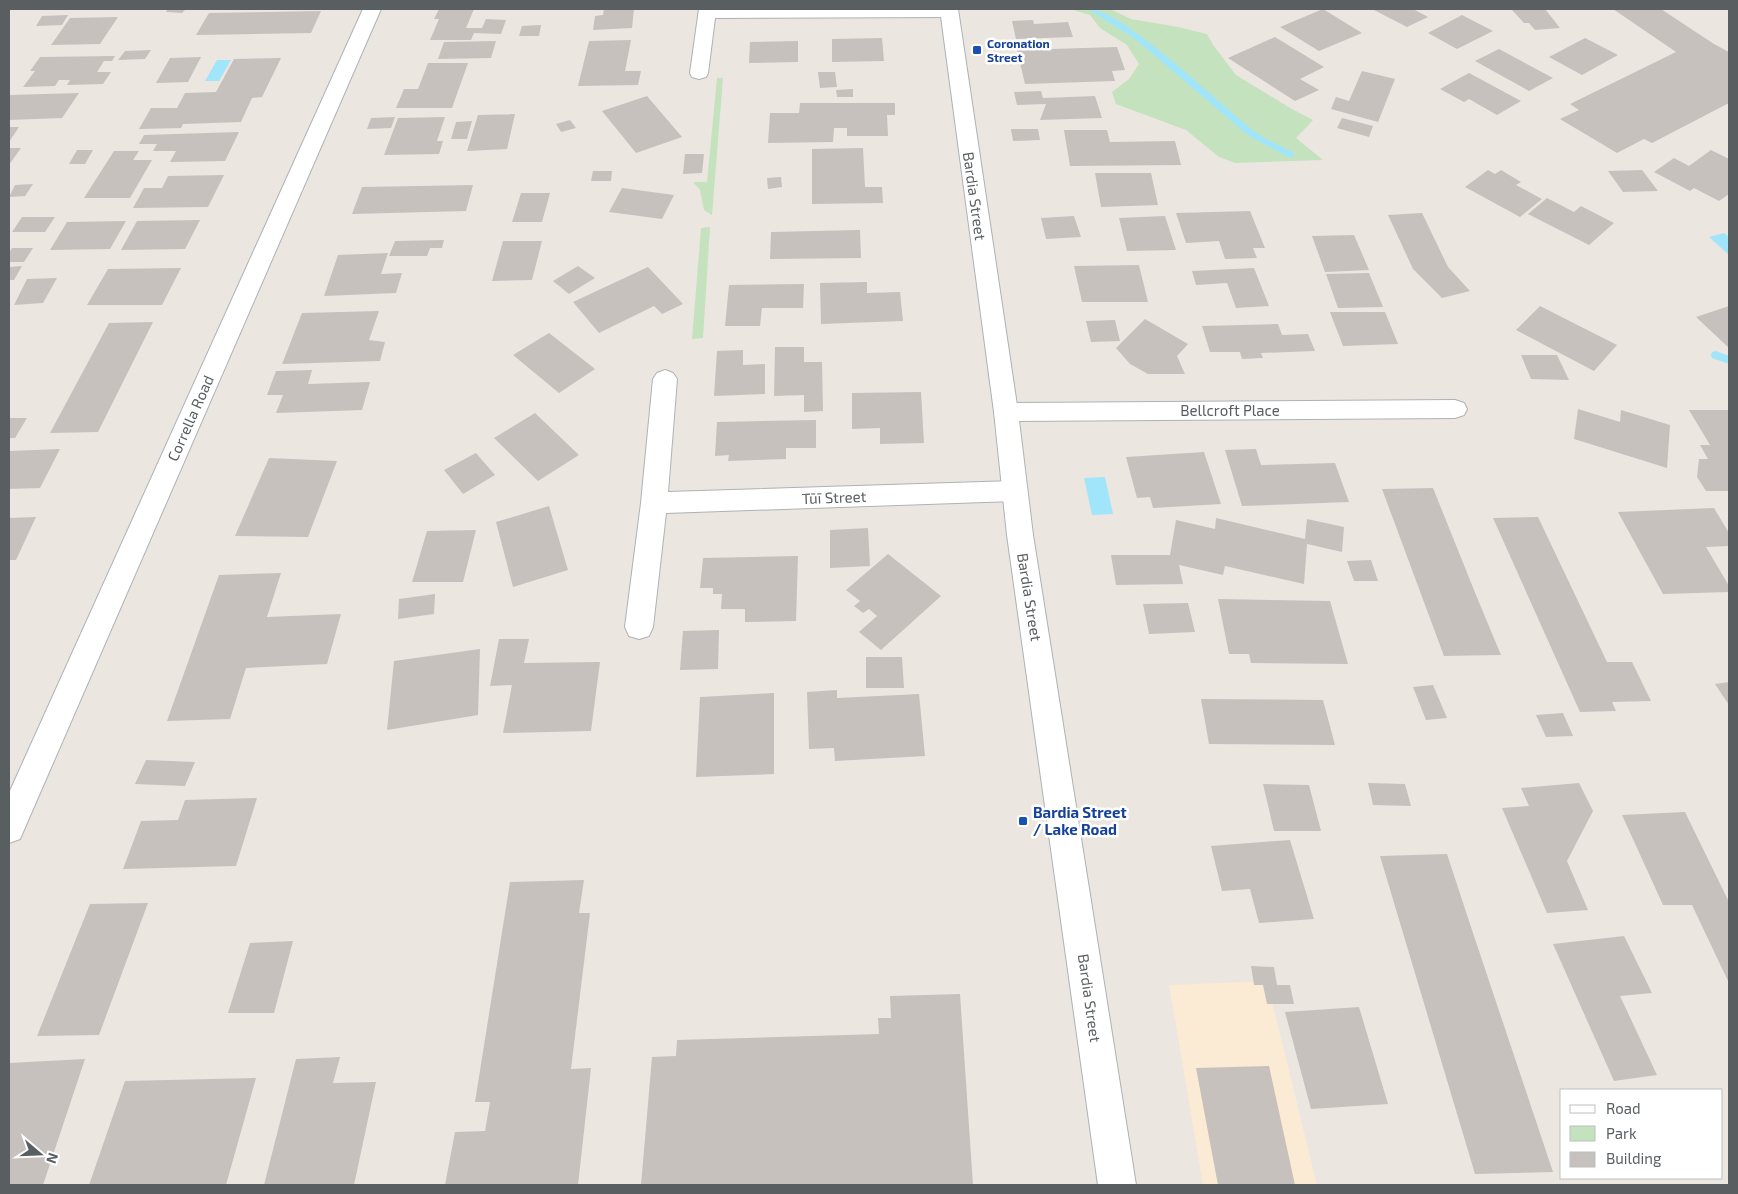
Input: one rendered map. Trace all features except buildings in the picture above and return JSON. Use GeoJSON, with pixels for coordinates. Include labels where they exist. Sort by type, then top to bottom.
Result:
{"type":"FeatureCollection","features":[{"type":"Feature","properties":{"kind":"street","name":"Corrella Road"},"geometry":{"type":"LineString","coordinates":[[9,828],[372,9]]}},
{"type":"Feature","properties":{"kind":"street"},"geometry":{"type":"LineString","coordinates":[[699,73],[708,11],[949,10]]}},
{"type":"Feature","properties":{"kind":"street","name":"Bardia Street"},"geometry":{"type":"LineString","coordinates":[[949,10],[1006,412],[1014,491],[1118,1185]]}},
{"type":"Feature","properties":{"kind":"street"},"geometry":{"type":"LineString","coordinates":[[639,627],[654,502],[665,379]]}},
{"type":"Feature","properties":{"kind":"street","name":"Bellcroft Place"},"geometry":{"type":"LineString","coordinates":[[1006,412],[1455,409]]}},
{"type":"Feature","properties":{"kind":"street","name":"Tūī Street"},"geometry":{"type":"LineString","coordinates":[[654,502],[1014,491]]}},
{"type":"Feature","properties":{"kind":"shaded area"},"geometry":{"type":"Polygon","coordinates":[[[1267,981],[1317,1185],[1203,1185],[1169,985],[1267,981]]]}},
{"type":"Feature","properties":{"kind":"green space"},"geometry":{"type":"Polygon","coordinates":[[[1070,9],[1110,9],[1131,19],[1207,34],[1236,75],[1313,120],[1296,138],[1323,160],[1235,163],[1219,157],[1186,130],[1116,104],[1112,92],[1129,79],[1139,64],[1127,45],[1100,28],[1090,15],[1070,9]]]}},
{"type":"Feature","properties":{"kind":"green space"},"geometry":{"type":"Polygon","coordinates":[[[717,78],[723,78],[712,215],[704,210],[700,190],[693,182],[707,182],[717,78]]]}},
{"type":"Feature","properties":{"kind":"green space"},"geometry":{"type":"Polygon","coordinates":[[[710,227],[703,338],[692,339],[701,228],[710,227]]]}},
{"type":"Feature","properties":{"kind":"water"},"geometry":{"type":"Polygon","coordinates":[[[217,60],[231,60],[219,81],[205,81],[217,60]]]}},
{"type":"Feature","properties":{"kind":"water"},"geometry":{"type":"Polygon","coordinates":[[[1724,233],[1729,237],[1729,255],[1709,237],[1724,233]]]}},
{"type":"Feature","properties":{"kind":"water"},"geometry":{"type":"Polygon","coordinates":[[[1105,477],[1113,514],[1092,515],[1084,478],[1105,477]]]}},
{"type":"Feature","properties":{"kind":"waterway"},"geometry":{"type":"LineString","coordinates":[[1092,9],[1138,37],[1252,134],[1291,155]]}},
{"type":"Feature","properties":{"kind":"waterway"},"geometry":{"type":"LineString","coordinates":[[1716,355],[1729,360]]}},
{"type":"Feature","properties":{"kind":"place","name":"Coronation Street"},"geometry":{"type":"Point","coordinates":[977,50]}},
{"type":"Feature","properties":{"kind":"place","name":"Bardia Street / Lake Road"},"geometry":{"type":"Point","coordinates":[1023,821]}}]}
